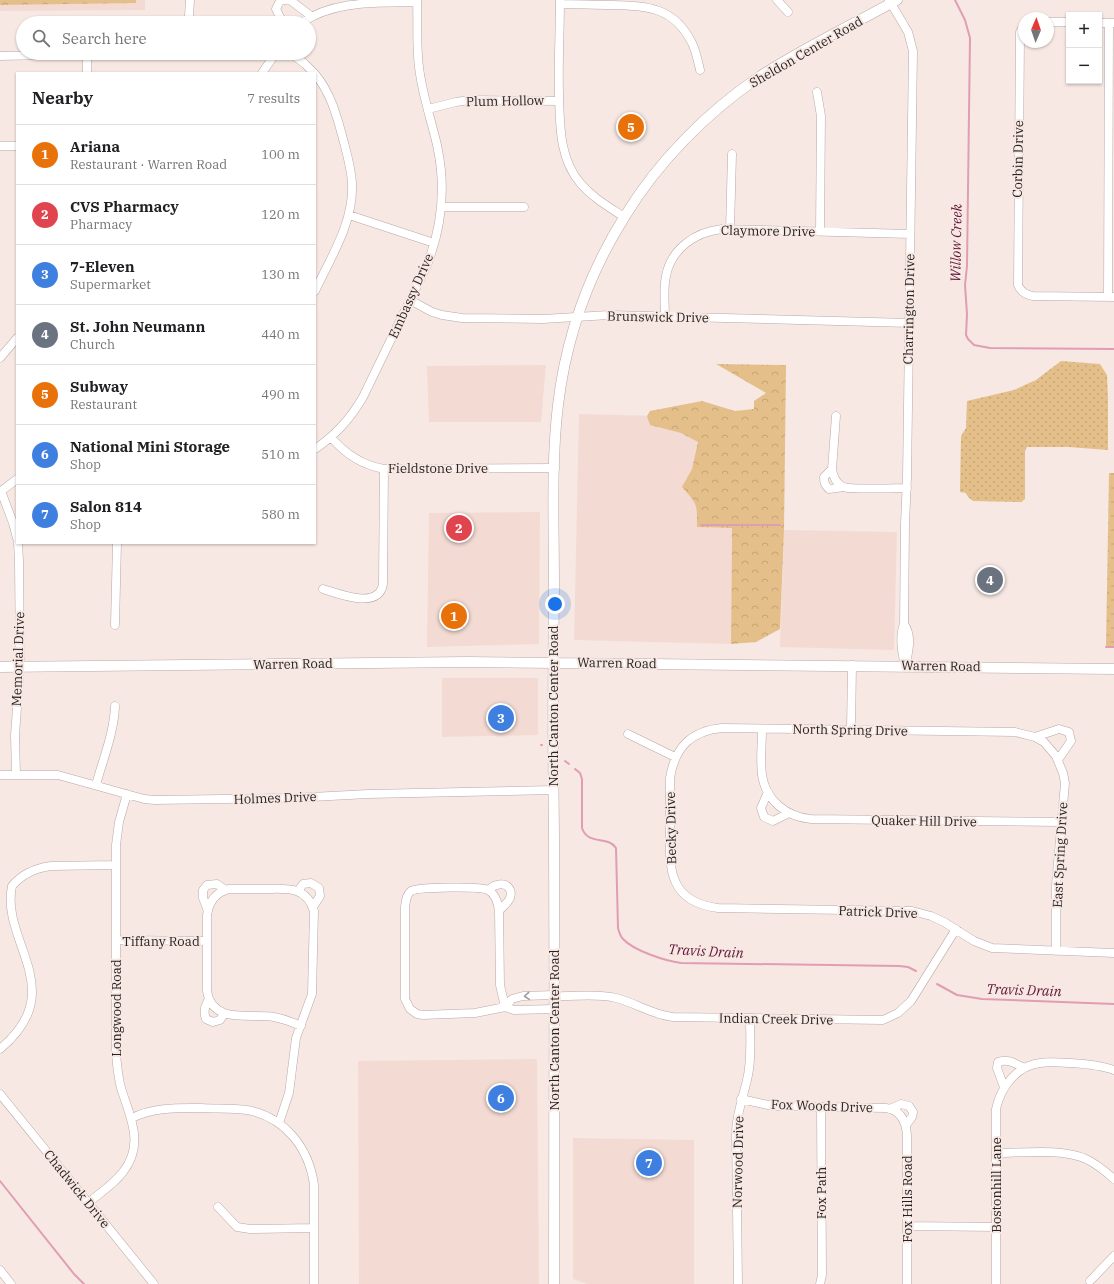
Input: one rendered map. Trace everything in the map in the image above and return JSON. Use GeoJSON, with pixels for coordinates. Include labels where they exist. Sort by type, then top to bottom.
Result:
{"type":"FeatureCollection","features":[{"type":"Feature","properties":{"kind":"main road","name":"Sheldon Center Road"},"geometry":{"type":"LineString","coordinates":[[624,217],[646,184],[671,154],[695,130],[736,94],[780,64],[893,1]]}},
{"type":"Feature","properties":{"kind":"main road","name":"North Canton Center Road"},"geometry":{"type":"LineString","coordinates":[[554,1284],[553,662],[556,424],[560,388],[567,354],[577,318],[599,264],[624,217]]}},
{"type":"Feature","properties":{"kind":"main road","name":"Warren Road"},"geometry":{"type":"LineString","coordinates":[[0,667],[553,662],[1114,669]]}},
{"type":"Feature","properties":{"kind":"street"},"geometry":{"type":"LineString","coordinates":[[189,16],[190,0]]}},
{"type":"Feature","properties":{"kind":"street"},"geometry":{"type":"LineString","coordinates":[[280,16],[276,9],[280,1],[286,0]]}},
{"type":"Feature","properties":{"kind":"street"},"geometry":{"type":"LineString","coordinates":[[290,0],[311,16],[329,7],[348,4],[417,1]]}},
{"type":"Feature","properties":{"kind":"street"},"geometry":{"type":"LineString","coordinates":[[777,0],[788,12]]}},
{"type":"Feature","properties":{"kind":"street","name":"Embassy Drive"},"geometry":{"type":"LineString","coordinates":[[316,448],[331,437],[351,416],[363,397],[427,265],[434,243],[441,207],[441,168],[418,66],[417,1]]}},
{"type":"Feature","properties":{"kind":"street","name":"Charrington Drive"},"geometry":{"type":"LineString","coordinates":[[893,1],[908,32],[912,51],[910,323],[904,624],[902,630],[902,648],[905,666]]}},
{"type":"Feature","properties":{"kind":"street"},"geometry":{"type":"LineString","coordinates":[[624,217],[589,193],[580,184],[566,157],[562,140],[559,101],[560,2],[623,3],[659,10],[684,30],[693,44],[700,70]]}},
{"type":"Feature","properties":{"kind":"street"},"geometry":{"type":"LineString","coordinates":[[1054,22],[1066,22]]}},
{"type":"Feature","properties":{"kind":"street"},"geometry":{"type":"LineString","coordinates":[[1111,297],[1112,23]]}},
{"type":"Feature","properties":{"kind":"street","name":"Corbin Drive"},"geometry":{"type":"LineString","coordinates":[[1020,48],[1018,285],[1022,291],[1033,296],[1111,297]]}},
{"type":"Feature","properties":{"kind":"street"},"geometry":{"type":"LineString","coordinates":[[0,56],[16,56]]}},
{"type":"Feature","properties":{"kind":"street"},"geometry":{"type":"LineString","coordinates":[[87,60],[87,72]]}},
{"type":"Feature","properties":{"kind":"street"},"geometry":{"type":"LineString","coordinates":[[263,72],[271,60]]}},
{"type":"Feature","properties":{"kind":"street"},"geometry":{"type":"LineString","coordinates":[[300,60],[312,72]]}},
{"type":"Feature","properties":{"kind":"street"},"geometry":{"type":"LineString","coordinates":[[316,77],[325,88],[332,103],[349,163],[352,183],[349,215],[344,231],[316,289]]}},
{"type":"Feature","properties":{"kind":"street"},"geometry":{"type":"LineString","coordinates":[[817,92],[821,116],[820,231]]}},
{"type":"Feature","properties":{"kind":"street","name":"Plum Hollow"},"geometry":{"type":"LineString","coordinates":[[428,109],[470,100],[559,101]]}},
{"type":"Feature","properties":{"kind":"street"},"geometry":{"type":"LineString","coordinates":[[0,146],[16,146]]}},
{"type":"Feature","properties":{"kind":"street"},"geometry":{"type":"LineString","coordinates":[[730,229],[732,154]]}},
{"type":"Feature","properties":{"kind":"street"},"geometry":{"type":"LineString","coordinates":[[441,207],[524,207]]}},
{"type":"Feature","properties":{"kind":"street"},"geometry":{"type":"LineString","coordinates":[[349,215],[434,243]]}},
{"type":"Feature","properties":{"kind":"street","name":"Claymore Drive"},"geometry":{"type":"LineString","coordinates":[[665,317],[666,276],[670,264],[677,252],[687,242],[700,234],[714,230],[730,229],[910,234]]}},
{"type":"Feature","properties":{"kind":"street","name":"Brunswick Drive"},"geometry":{"type":"LineString","coordinates":[[410,300],[432,312],[456,317],[543,319],[577,318],[598,315],[910,323]]}},
{"type":"Feature","properties":{"kind":"street"},"geometry":{"type":"LineString","coordinates":[[0,358],[16,339]]}},
{"type":"Feature","properties":{"kind":"street"},"geometry":{"type":"LineString","coordinates":[[836,416],[832,469],[835,479],[844,487],[907,488]]}},
{"type":"Feature","properties":{"kind":"street","name":"Fieldstone Drive"},"geometry":{"type":"LineString","coordinates":[[331,437],[341,448],[354,458],[370,466],[384,469],[555,468]]}},
{"type":"Feature","properties":{"kind":"street"},"geometry":{"type":"LineString","coordinates":[[323,589],[347,597],[372,598],[378,595],[382,589],[384,469]]}},
{"type":"Feature","properties":{"kind":"street"},"geometry":{"type":"LineString","coordinates":[[16,480],[0,492],[16,534]]}},
{"type":"Feature","properties":{"kind":"street","name":"Memorial Drive"},"geometry":{"type":"LineString","coordinates":[[16,775],[15,735],[20,667],[18,544]]}},
{"type":"Feature","properties":{"kind":"street"},"geometry":{"type":"LineString","coordinates":[[115,625],[117,544]]}},
{"type":"Feature","properties":{"kind":"street"},"geometry":{"type":"LineString","coordinates":[[851,730],[852,665]]}},
{"type":"Feature","properties":{"kind":"street"},"geometry":{"type":"LineString","coordinates":[[96,785],[111,735],[115,706]]}},
{"type":"Feature","properties":{"kind":"street","name":"North Spring Drive"},"geometry":{"type":"LineString","coordinates":[[675,757],[688,741],[706,730],[722,728],[1014,732],[1035,737],[1050,748]]}},
{"type":"Feature","properties":{"kind":"street","name":"Quaker Hill Drive"},"geometry":{"type":"LineString","coordinates":[[762,729],[762,774],[768,792],[777,805],[789,813],[803,818],[1061,822]]}},
{"type":"Feature","properties":{"kind":"street"},"geometry":{"type":"LineString","coordinates":[[1035,737],[1059,729],[1069,732],[1071,741],[1058,760]]}},
{"type":"Feature","properties":{"kind":"street"},"geometry":{"type":"LineString","coordinates":[[628,734],[675,757]]}},
{"type":"Feature","properties":{"kind":"street","name":"East Spring Drive"},"geometry":{"type":"LineString","coordinates":[[1050,748],[1058,760],[1065,783],[1056,885],[1056,951]]}},
{"type":"Feature","properties":{"kind":"street","name":"Becky Drive"},"geometry":{"type":"LineString","coordinates":[[675,757],[670,778],[669,860],[674,880],[685,894]]}},
{"type":"Feature","properties":{"kind":"street","name":"Holmes Drive"},"geometry":{"type":"LineString","coordinates":[[0,775],[58,775],[155,800],[253,799],[368,794],[553,790]]}},
{"type":"Feature","properties":{"kind":"street"},"geometry":{"type":"LineString","coordinates":[[768,792],[761,808],[764,817],[773,821],[789,813]]}},
{"type":"Feature","properties":{"kind":"street","name":"Longwood Road"},"geometry":{"type":"LineString","coordinates":[[88,1203],[118,1178],[128,1165],[132,1155],[134,1143],[132,1118],[120,1086],[117,1066],[116,845],[127,794]]}},
{"type":"Feature","properties":{"kind":"street"},"geometry":{"type":"LineString","coordinates":[[2,906],[8,891],[14,883],[31,871],[41,867],[116,865]]}},
{"type":"Feature","properties":{"kind":"street"},"geometry":{"type":"LineString","coordinates":[[298,891],[303,884],[311,883],[319,888],[320,896],[313,907]]}},
{"type":"Feature","properties":{"kind":"street"},"geometry":{"type":"LineString","coordinates":[[208,910],[203,898],[203,890],[207,885],[217,884],[225,890]]}},
{"type":"Feature","properties":{"kind":"street"},"geometry":{"type":"LineString","coordinates":[[488,890],[501,884],[506,885],[510,889],[510,897],[499,911]]}},
{"type":"Feature","properties":{"kind":"street"},"geometry":{"type":"LineString","coordinates":[[505,1007],[500,985],[499,911],[494,895],[488,890],[475,888],[422,888],[412,890],[406,898],[405,908],[405,999],[410,1009],[417,1014],[475,1013],[505,1007],[514,1010],[554,1009]]}},
{"type":"Feature","properties":{"kind":"street"},"geometry":{"type":"LineString","coordinates":[[279,1123],[289,1093],[295,1047],[313,987],[313,907],[308,899],[298,891],[289,889],[225,890],[215,896],[210,903],[208,910],[207,991],[209,999],[216,1009],[224,1014],[275,1017],[301,1026]]}},
{"type":"Feature","properties":{"kind":"street","name":"Patrick Drive"},"geometry":{"type":"LineString","coordinates":[[685,894],[694,902],[708,907],[718,908],[912,911],[931,916],[956,929],[974,941],[992,948],[1114,953]]}},
{"type":"Feature","properties":{"kind":"street","name":"Indian Creek Drive"},"geometry":{"type":"LineString","coordinates":[[505,1007],[512,999],[523,996],[601,996],[615,998],[665,1016],[876,1020],[891,1017],[902,1010],[911,1001],[956,929]]}},
{"type":"Feature","properties":{"kind":"street","name":"Tiffany Road"},"geometry":{"type":"LineString","coordinates":[[116,940],[207,941]]}},
{"type":"Feature","properties":{"kind":"street"},"geometry":{"type":"LineString","coordinates":[[0,1049],[16,1031],[23,1016],[26,996],[21,975]]}},
{"type":"Feature","properties":{"kind":"street"},"geometry":{"type":"LineString","coordinates":[[209,999],[205,1006],[204,1013],[206,1019],[213,1022],[220,1020],[224,1014]]}},
{"type":"Feature","properties":{"kind":"street","name":"Norwood Drive"},"geometry":{"type":"LineString","coordinates":[[738,1284],[736,1130],[737,1118],[750,1062],[750,1018]]}},
{"type":"Feature","properties":{"kind":"street"},"geometry":{"type":"LineString","coordinates":[[1004,1087],[997,1068],[998,1062],[1008,1060],[1024,1068],[1034,1064],[1046,1062],[1090,1064],[1114,1070]]}},
{"type":"Feature","properties":{"kind":"street","name":"Bostonhill Lane"},"geometry":{"type":"LineString","coordinates":[[996,1284],[996,1109],[1004,1087],[1012,1076],[1024,1068]]}},
{"type":"Feature","properties":{"kind":"street","name":"Chadwick Drive"},"geometry":{"type":"LineString","coordinates":[[0,1094],[154,1284]]}},
{"type":"Feature","properties":{"kind":"street","name":"Fox Woods Drive"},"geometry":{"type":"LineString","coordinates":[[741,1099],[773,1106],[890,1109],[901,1116]]}},
{"type":"Feature","properties":{"kind":"street"},"geometry":{"type":"LineString","coordinates":[[890,1109],[901,1104],[909,1106],[912,1112],[912,1117],[906,1125]]}},
{"type":"Feature","properties":{"kind":"street","name":"Fox Path"},"geometry":{"type":"LineString","coordinates":[[821,1107],[822,1282]]}},
{"type":"Feature","properties":{"kind":"street"},"geometry":{"type":"LineString","coordinates":[[132,1118],[141,1114],[167,1109],[233,1109],[257,1113],[279,1123],[289,1132],[299,1143],[310,1165],[314,1185],[314,1284]]}},
{"type":"Feature","properties":{"kind":"street","name":"Fox Hills Road"},"geometry":{"type":"LineString","coordinates":[[901,1116],[906,1125],[907,1135],[907,1284]]}},
{"type":"Feature","properties":{"kind":"street"},"geometry":{"type":"LineString","coordinates":[[996,1153],[1062,1153],[1074,1155],[1096,1164],[1114,1179]]}},
{"type":"Feature","properties":{"kind":"street"},"geometry":{"type":"LineString","coordinates":[[218,1207],[238,1227],[250,1229],[314,1228]]}},
{"type":"Feature","properties":{"kind":"street"},"geometry":{"type":"LineString","coordinates":[[907,1226],[996,1227]]}},
{"type":"Feature","properties":{"kind":"street"},"geometry":{"type":"LineString","coordinates":[[1090,1281],[1114,1256]]}},
{"type":"Feature","properties":{"kind":"street"},"geometry":{"type":"LineString","coordinates":[[0,1270],[11,1284]]}},
{"type":"Feature","properties":{"kind":"shaded area"},"geometry":{"type":"Polygon","coordinates":[[[0,0],[145,0],[145,10],[0,11],[0,0]]]}},
{"type":"Feature","properties":{"kind":"shaded area"},"geometry":{"type":"Polygon","coordinates":[[[546,365],[541,422],[429,422],[427,366],[546,365]]]}},
{"type":"Feature","properties":{"kind":"shaded area"},"geometry":{"type":"Polygon","coordinates":[[[579,414],[698,417],[697,527],[732,528],[731,644],[574,640],[579,414]]]}},
{"type":"Feature","properties":{"kind":"shaded area"},"geometry":{"type":"Polygon","coordinates":[[[540,512],[539,644],[427,647],[429,513],[540,512]]]}},
{"type":"Feature","properties":{"kind":"shaded area"},"geometry":{"type":"Polygon","coordinates":[[[784,530],[897,532],[894,650],[780,647],[784,530]]]}},
{"type":"Feature","properties":{"kind":"shaded area"},"geometry":{"type":"Polygon","coordinates":[[[442,678],[538,678],[538,735],[442,737],[442,678]]]}},
{"type":"Feature","properties":{"kind":"shaded area"},"geometry":{"type":"Polygon","coordinates":[[[537,1059],[539,1284],[359,1284],[358,1061],[537,1059]]]}},
{"type":"Feature","properties":{"kind":"shaded area"},"geometry":{"type":"Polygon","coordinates":[[[573,1138],[694,1140],[694,1284],[587,1284],[573,1279],[573,1138]]]}},
{"type":"Feature","properties":{"kind":"green space"},"geometry":{"type":"Polygon","coordinates":[[[0,0],[136,0],[136,3],[0,5],[0,0]]]}},
{"type":"Feature","properties":{"kind":"green space"},"geometry":{"type":"Polygon","coordinates":[[[1061,361],[1100,364],[1107,375],[1108,450],[1069,447],[1027,447],[1025,451],[1025,499],[1021,502],[973,501],[966,493],[960,492],[961,436],[966,428],[967,401],[1014,390],[1036,380],[1061,361]]]}},
{"type":"Feature","properties":{"kind":"green space"},"geometry":{"type":"Polygon","coordinates":[[[716,364],[786,365],[784,530],[780,629],[756,642],[731,644],[732,528],[697,527],[696,505],[682,487],[692,469],[698,442],[681,433],[650,425],[647,416],[650,411],[702,401],[735,411],[754,409],[754,401],[766,393],[716,364]]]}},
{"type":"Feature","properties":{"kind":"green space"},"geometry":{"type":"Polygon","coordinates":[[[1109,473],[1114,473],[1114,647],[1106,647],[1109,473]]]}},
{"type":"Feature","properties":{"kind":"waterway","name":"Willow Creek"},"geometry":{"type":"LineString","coordinates":[[955,0],[965,20],[970,38],[967,266],[965,285],[967,314],[966,335],[974,345],[990,348],[1114,349]]}},
{"type":"Feature","properties":{"kind":"waterway"},"geometry":{"type":"LineString","coordinates":[[701,525],[780,525]]}},
{"type":"Feature","properties":{"kind":"waterway"},"geometry":{"type":"LineString","coordinates":[[1106,647],[1114,647]]}},
{"type":"Feature","properties":{"kind":"waterway","name":"Travis Drain"},"geometry":{"type":"LineString","coordinates":[[565,761],[569,764]]}},
{"type":"Feature","properties":{"kind":"waterway","name":"Travis Drain"},"geometry":{"type":"LineString","coordinates":[[575,769],[580,773],[582,779],[582,828],[589,837],[608,842],[616,848],[618,928],[622,938],[635,948],[659,958],[681,963],[899,966],[908,967],[916,971]]}},
{"type":"Feature","properties":{"kind":"waterway","name":"Travis Drain"},"geometry":{"type":"LineString","coordinates":[[937,984],[957,995],[982,999],[1114,1004]]}},
{"type":"Feature","properties":{"kind":"waterway"},"geometry":{"type":"LineString","coordinates":[[0,1181],[74,1274],[84,1284]]}},
{"type":"Feature","properties":{"kind":"place","name":"Subway"},"geometry":{"type":"Point","coordinates":[631,127]}},
{"type":"Feature","properties":{"kind":"place","name":"CVS Pharmacy"},"geometry":{"type":"Point","coordinates":[459,528]}},
{"type":"Feature","properties":{"kind":"place","name":"St. John Neumann"},"geometry":{"type":"Point","coordinates":[990,580]}},
{"type":"Feature","properties":{"kind":"place","name":"Ariana"},"geometry":{"type":"Point","coordinates":[454,616]}},
{"type":"Feature","properties":{"kind":"place","name":"7-Eleven"},"geometry":{"type":"Point","coordinates":[501,718]}},
{"type":"Feature","properties":{"kind":"place","name":"National Mini Storage"},"geometry":{"type":"Point","coordinates":[501,1098]}},
{"type":"Feature","properties":{"kind":"place","name":"Salon 814"},"geometry":{"type":"Point","coordinates":[649,1163]}}]}
